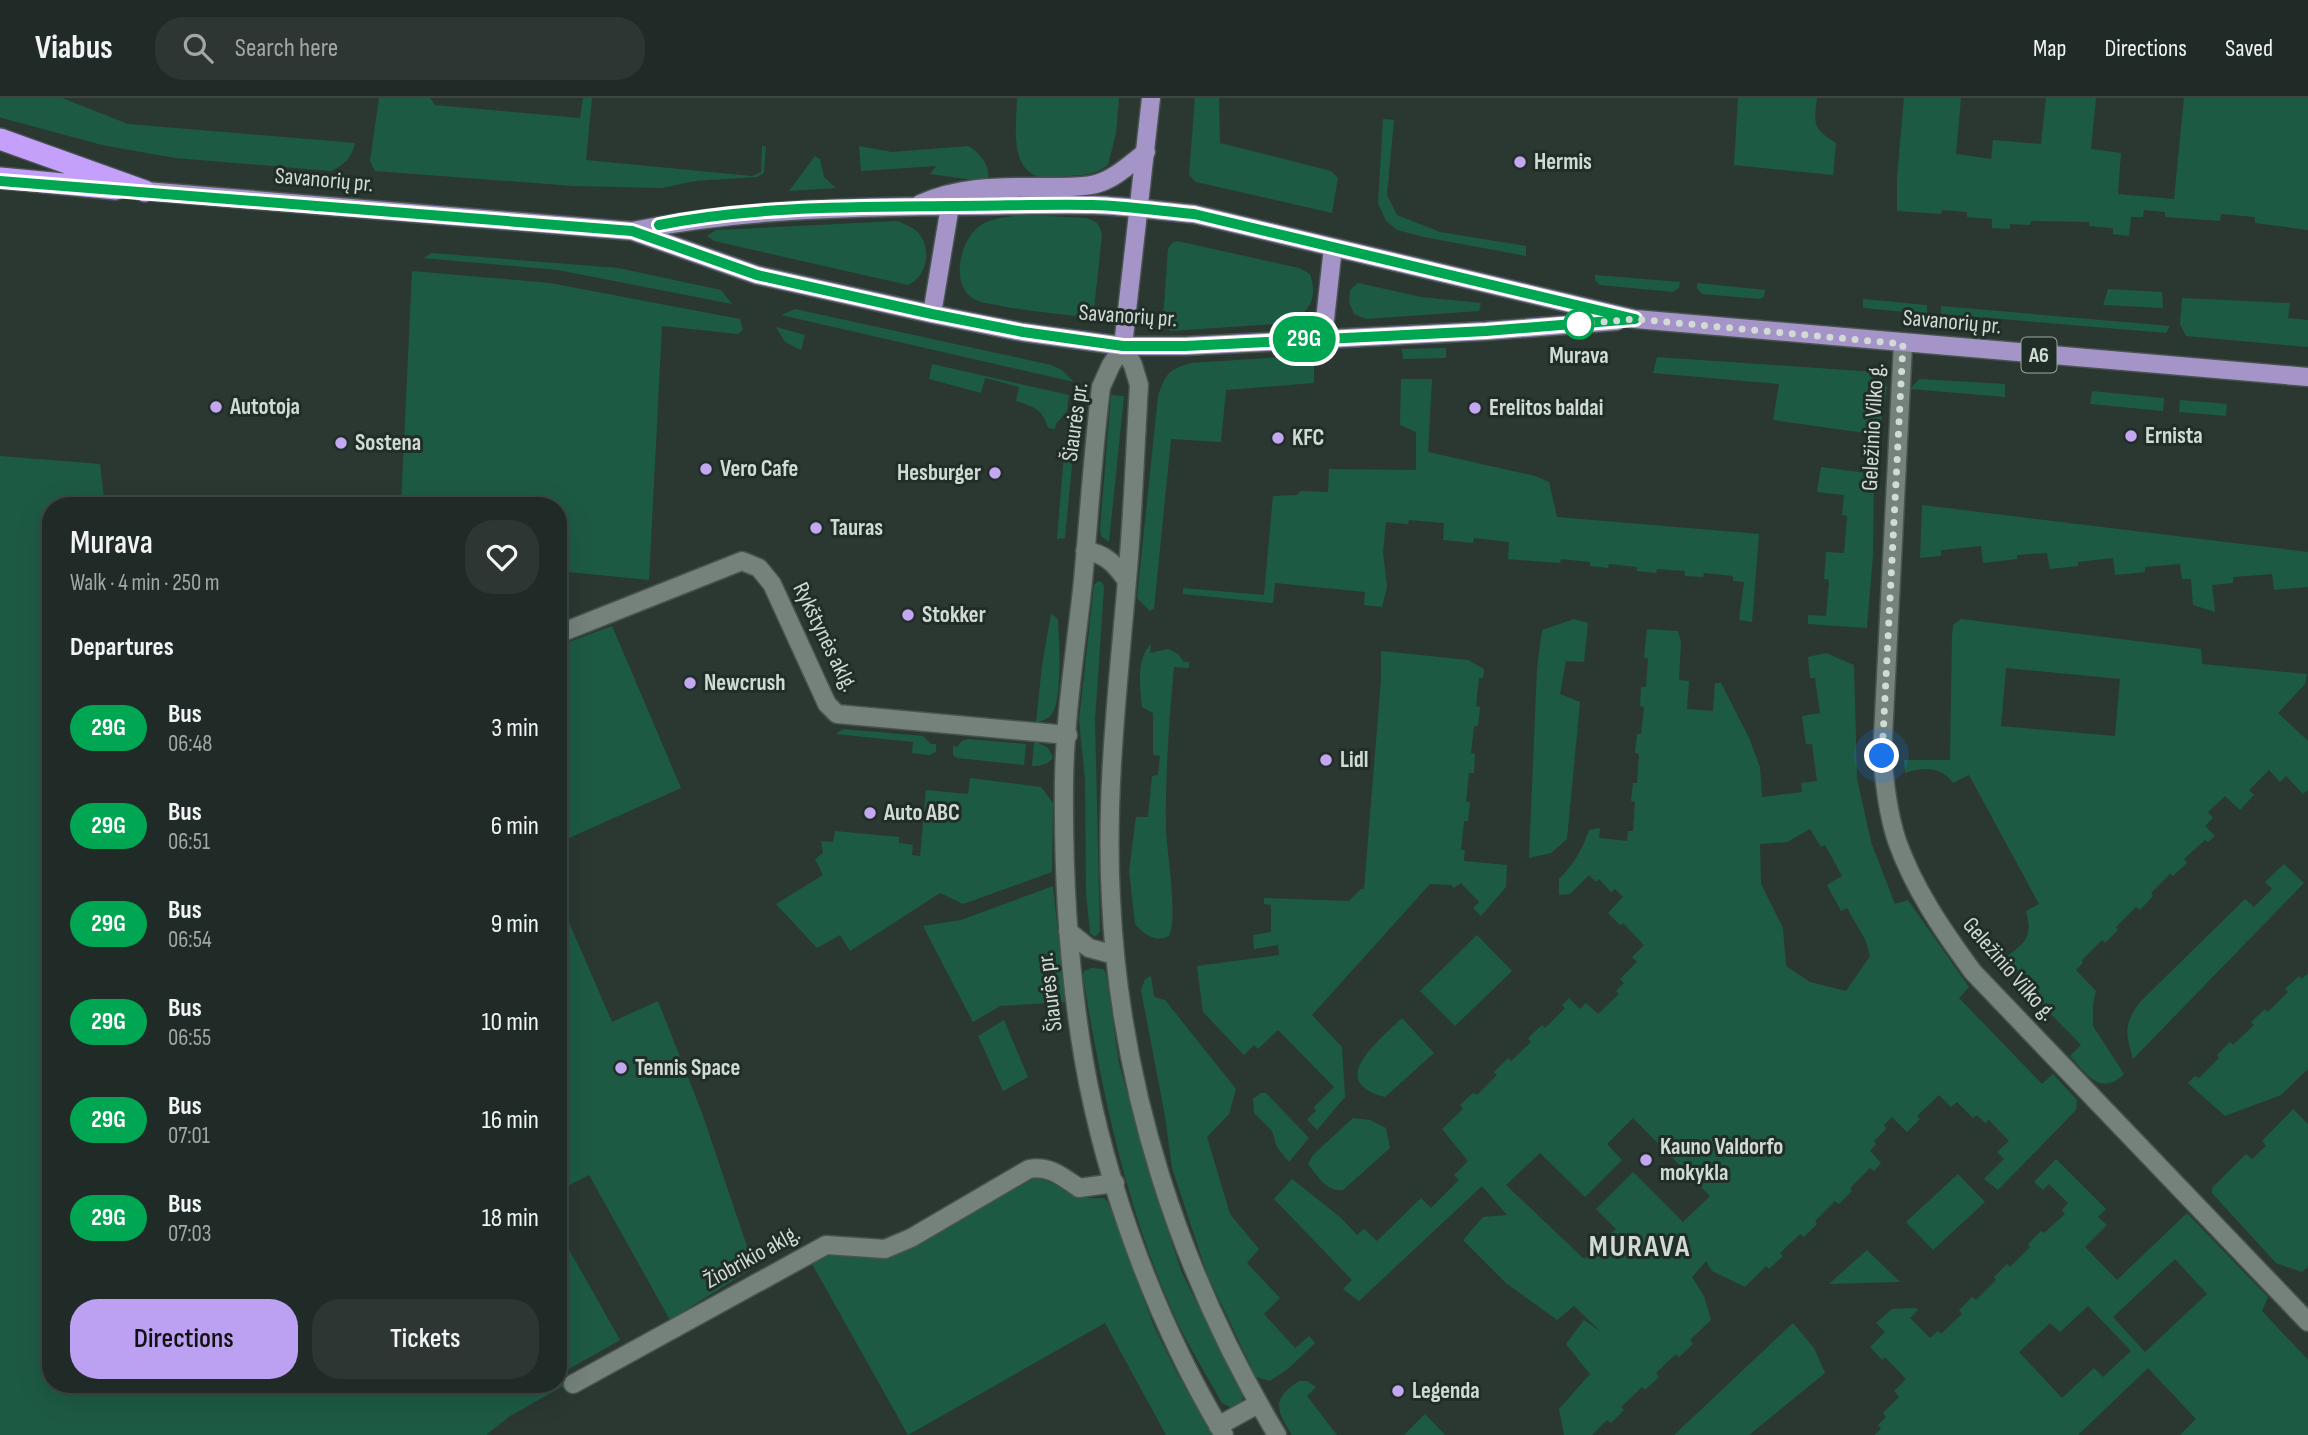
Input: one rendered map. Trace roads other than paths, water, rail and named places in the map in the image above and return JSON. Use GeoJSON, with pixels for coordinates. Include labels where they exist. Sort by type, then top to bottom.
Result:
{"type":"FeatureCollection","features":[{"type":"Feature","properties":{"kind":"highway"},"geometry":{"type":"LineString","coordinates":[[0,139],[145,191]]}},
{"type":"Feature","properties":{"kind":"highway","name":"Savanorių pr."},"geometry":{"type":"LineString","coordinates":[[4,180],[145,191]]}},
{"type":"Feature","properties":{"kind":"main road"},"geometry":{"type":"LineString","coordinates":[[1151,98],[1123,346],[1139,385],[1111,788],[1110,888],[1115,955],[1132,1067],[1149,1137],[1175,1221],[1199,1284],[1229,1349],[1277,1435]]}},
{"type":"Feature","properties":{"kind":"main road"},"geometry":{"type":"LineString","coordinates":[[914,207],[939,195],[963,189],[1078,187],[1098,184],[1114,176],[1146,152]]}},
{"type":"Feature","properties":{"kind":"main road","name":"Savanorių pr."},"geometry":{"type":"LineString","coordinates":[[145,191],[632,231],[757,275],[1023,332],[1123,346],[1185,346],[1486,331],[1635,319]]}},
{"type":"Feature","properties":{"kind":"main road","name":"Savanorių pr."},"geometry":{"type":"LineString","coordinates":[[632,231],[685,220],[758,213],[950,206],[1094,205],[1140,208],[1194,214],[1635,319],[2308,377]]}},
{"type":"Feature","properties":{"kind":"main road"},"geometry":{"type":"LineString","coordinates":[[932,314],[950,206]]}},
{"type":"Feature","properties":{"kind":"main road"},"geometry":{"type":"LineString","coordinates":[[1323,338],[1333,247]]}},
{"type":"Feature","properties":{"kind":"main road","name":"Geležinio Vilko g."},"geometry":{"type":"LineString","coordinates":[[1903,344],[1882,756],[1886,794],[1896,839],[1908,869],[1942,930],[1973,972],[2308,1322]]}},
{"type":"Feature","properties":{"kind":"main road","name":"Šiaurės pr."},"geometry":{"type":"LineString","coordinates":[[1123,346],[1101,387],[1064,778],[1065,901],[1084,1063],[1096,1118],[1115,1183],[1160,1312],[1221,1431]]}},
{"type":"Feature","properties":{"kind":"main road"},"geometry":{"type":"LineString","coordinates":[[1085,551],[1105,557],[1127,581]]}},
{"type":"Feature","properties":{"kind":"main road","name":"Rykštynės aklg."},"geometry":{"type":"LineString","coordinates":[[567,630],[742,561],[760,568],[772,583],[827,704],[837,714],[1068,735]]}},
{"type":"Feature","properties":{"kind":"main road"},"geometry":{"type":"LineString","coordinates":[[1068,931],[1089,948],[1115,955]]}},
{"type":"Feature","properties":{"kind":"main road","name":"Žiobrikio aklg."},"geometry":{"type":"LineString","coordinates":[[573,1384],[826,1245],[885,1249],[911,1238],[1029,1169],[1040,1167],[1055,1172],[1079,1188],[1115,1183]]}},
{"type":"Feature","properties":{"kind":"main road"},"geometry":{"type":"LineString","coordinates":[[1221,1431],[1258,1404]]}},
{"type":"Feature","properties":{"kind":"place","name":"Hermis"},"geometry":{"type":"Point","coordinates":[1520,162]}},
{"type":"Feature","properties":{"kind":"place","name":"Murava"},"geometry":{"type":"Point","coordinates":[1579,324]}},
{"type":"Feature","properties":{"kind":"place","name":"Autotoja"},"geometry":{"type":"Point","coordinates":[216,407]}},
{"type":"Feature","properties":{"kind":"place","name":"Erelitos baldai"},"geometry":{"type":"Point","coordinates":[1475,408]}},
{"type":"Feature","properties":{"kind":"place","name":"Ernista"},"geometry":{"type":"Point","coordinates":[2131,436]}},
{"type":"Feature","properties":{"kind":"place","name":"KFC"},"geometry":{"type":"Point","coordinates":[1278,438]}},
{"type":"Feature","properties":{"kind":"place","name":"Sostena"},"geometry":{"type":"Point","coordinates":[341,443]}},
{"type":"Feature","properties":{"kind":"place","name":"Vero Cafe"},"geometry":{"type":"Point","coordinates":[706,469]}},
{"type":"Feature","properties":{"kind":"place","name":"Hesburger"},"geometry":{"type":"Point","coordinates":[995,473]}},
{"type":"Feature","properties":{"kind":"place","name":"Tauras"},"geometry":{"type":"Point","coordinates":[816,528]}},
{"type":"Feature","properties":{"kind":"place","name":"Stokker"},"geometry":{"type":"Point","coordinates":[908,615]}},
{"type":"Feature","properties":{"kind":"place","name":"Newcrush"},"geometry":{"type":"Point","coordinates":[690,683]}},
{"type":"Feature","properties":{"kind":"place","name":"Lidl"},"geometry":{"type":"Point","coordinates":[1326,760]}},
{"type":"Feature","properties":{"kind":"place","name":"Auto ABC"},"geometry":{"type":"Point","coordinates":[870,813]}},
{"type":"Feature","properties":{"kind":"place","name":"Tennis Space"},"geometry":{"type":"Point","coordinates":[621,1068]}},
{"type":"Feature","properties":{"kind":"place","name":"Kauno Valdorfo mokykla"},"geometry":{"type":"Point","coordinates":[1646,1160]}},
{"type":"Feature","properties":{"kind":"place","name":"Legenda"},"geometry":{"type":"Point","coordinates":[1398,1391]}},
{"type":"Feature","properties":{"kind":"district","name":"MURAVA"},"geometry":{"type":"Point","coordinates":[1640,1247]}}]}
